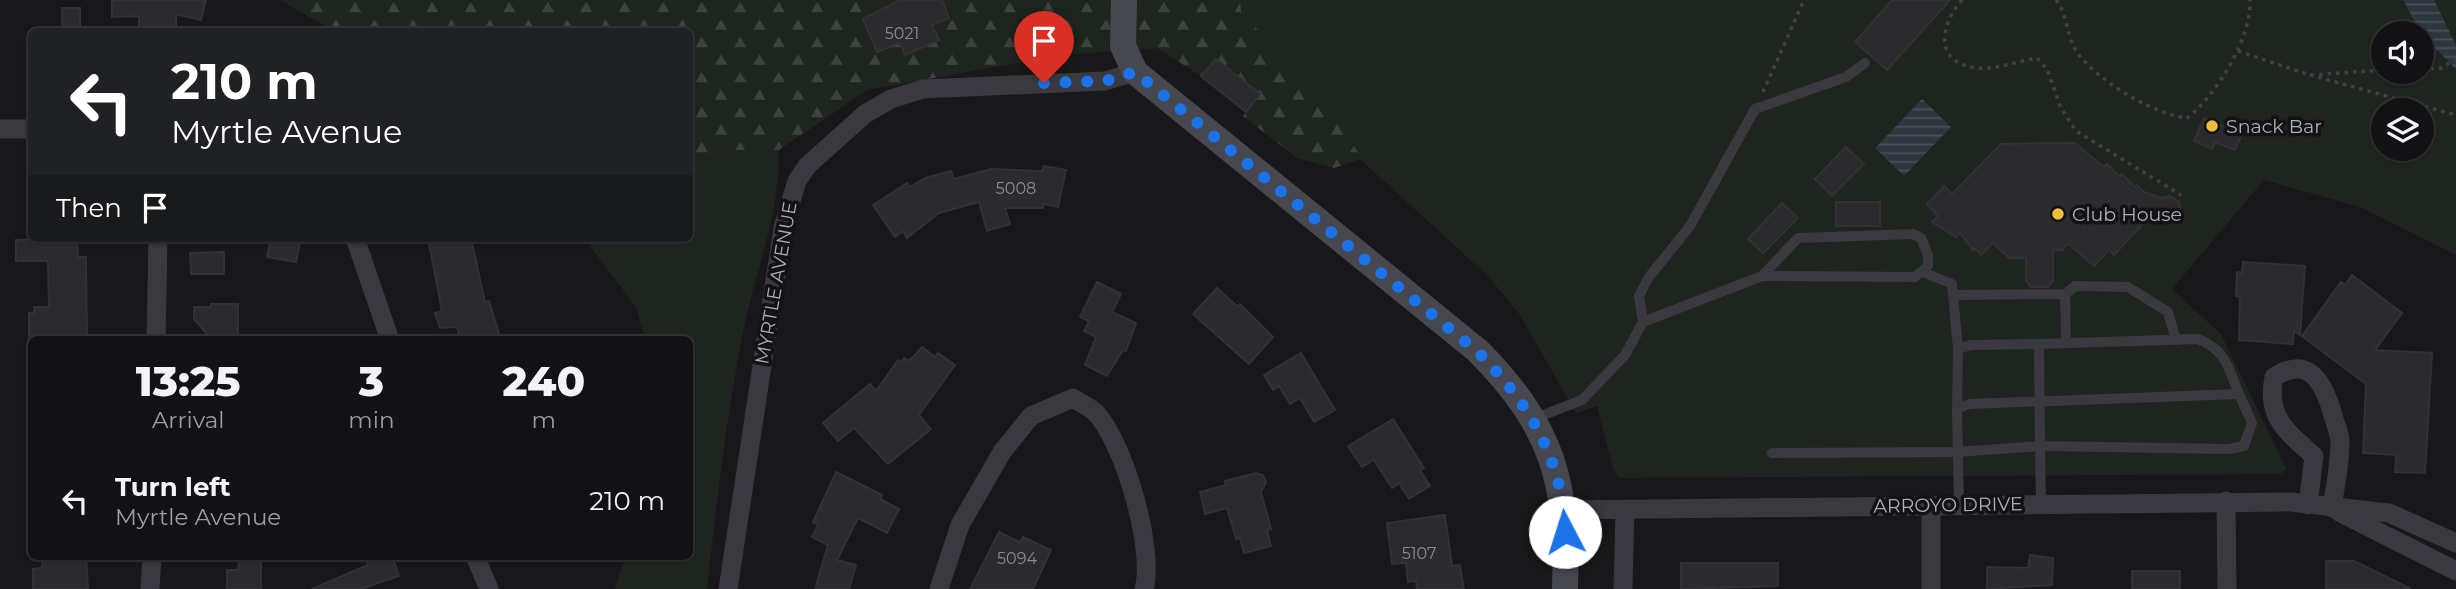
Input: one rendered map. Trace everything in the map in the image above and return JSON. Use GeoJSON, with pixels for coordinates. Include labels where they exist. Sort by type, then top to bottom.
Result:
{"type":"FeatureCollection","features":[{"type":"Feature","properties":{"kind":"street"},"geometry":{"type":"LineString","coordinates":[[1124,0],[1121,33],[1127,59],[1135,72],[1478,352],[1514,390],[1533,419],[1555,466],[1564,510],[1565,589]]}},
{"type":"Feature","properties":{"kind":"street","name":"MYRTLE AVENUE"},"geometry":{"type":"LineString","coordinates":[[728,589],[783,228],[797,181],[807,166],[864,114],[891,99],[923,89],[1105,81],[1135,72]]}},
{"type":"Feature","properties":{"kind":"street"},"geometry":{"type":"LineString","coordinates":[[0,130],[28,129]]}},
{"type":"Feature","properties":{"kind":"street"},"geometry":{"type":"LineString","coordinates":[[156,336],[158,242]]}},
{"type":"Feature","properties":{"kind":"street"},"geometry":{"type":"LineString","coordinates":[[356,242],[389,336]]}},
{"type":"Feature","properties":{"kind":"street"},"geometry":{"type":"LineString","coordinates":[[2308,505],[2314,456],[2278,421],[2272,405],[2274,377],[2283,371],[2302,369],[2316,376],[2327,393],[2340,441],[2332,508]]}},
{"type":"Feature","properties":{"kind":"street"},"geometry":{"type":"LineString","coordinates":[[939,589],[960,525],[1002,452],[1031,416],[1073,398],[1096,413],[1122,461],[1143,524],[1147,578],[1144,589]]}},
{"type":"Feature","properties":{"kind":"street"},"geometry":{"type":"LineString","coordinates":[[2226,501],[2227,589]]}},
{"type":"Feature","properties":{"kind":"street","name":"ARROYO DRIVE"},"geometry":{"type":"LineString","coordinates":[[1564,510],[2226,501],[2389,513],[2456,543]]}},
{"type":"Feature","properties":{"kind":"street"},"geometry":{"type":"LineString","coordinates":[[1931,505],[1931,589]]}},
{"type":"Feature","properties":{"kind":"street","name":"ARROYO DRIVE"},"geometry":{"type":"LineString","coordinates":[[2332,508],[2456,570]]}},
{"type":"Feature","properties":{"kind":"street"},"geometry":{"type":"LineString","coordinates":[[1623,589],[1625,509]]}},
{"type":"Feature","properties":{"kind":"street"},"geometry":{"type":"LineString","coordinates":[[150,589],[152,560]]}},
{"type":"Feature","properties":{"kind":"street"},"geometry":{"type":"LineString","coordinates":[[477,560],[489,589]]}},
{"type":"Feature","properties":{"kind":"lane"},"geometry":{"type":"LineString","coordinates":[[1533,419],[1582,400],[1625,355],[1643,322],[1639,296],[1649,277],[1690,226],[1755,110],[1846,77],[1865,63]]}},
{"type":"Feature","properties":{"kind":"lane"},"geometry":{"type":"LineString","coordinates":[[1643,322],[1762,276],[1914,277],[1923,272],[1928,255],[1921,237],[1913,234],[1809,235],[1798,237],[1786,247],[1762,276]]}},
{"type":"Feature","properties":{"kind":"lane"},"geometry":{"type":"LineString","coordinates":[[1923,272],[1952,284],[1958,349],[1959,506]]}},
{"type":"Feature","properties":{"kind":"lane"},"geometry":{"type":"LineString","coordinates":[[1953,295],[2065,294],[2075,286],[2128,288],[2168,312],[2176,340]]}},
{"type":"Feature","properties":{"kind":"lane"},"geometry":{"type":"LineString","coordinates":[[2065,294],[2066,343]]}},
{"type":"Feature","properties":{"kind":"lane"},"geometry":{"type":"LineString","coordinates":[[1772,453],[1957,452],[2040,446],[2229,449],[2244,446],[2252,423],[2224,358],[2215,346],[2198,340],[1971,345],[1958,349]]}},
{"type":"Feature","properties":{"kind":"lane"},"geometry":{"type":"LineString","coordinates":[[2039,344],[2041,504]]}},
{"type":"Feature","properties":{"kind":"lane"},"geometry":{"type":"LineString","coordinates":[[1957,409],[1969,404],[2239,394]]}},
{"type":"Feature","properties":{"kind":"path"},"geometry":{"type":"LineString","coordinates":[[1755,110],[1804,0]]}},
{"type":"Feature","properties":{"kind":"path"},"geometry":{"type":"LineString","coordinates":[[1962,0],[1944,24],[1943,43],[1953,58],[1977,68],[2037,58],[2048,69],[2061,108],[2076,131],[2181,195]]}},
{"type":"Feature","properties":{"kind":"path"},"geometry":{"type":"LineString","coordinates":[[2056,0],[2065,12],[2070,37],[2079,55],[2119,90],[2171,116],[2187,118],[2197,110],[2238,51],[2251,17],[2250,0]]}},
{"type":"Feature","properties":{"kind":"path"},"geometry":{"type":"LineString","coordinates":[[2238,51],[2310,75],[2456,115]]}},
{"type":"Feature","properties":{"kind":"path"},"geometry":{"type":"LineString","coordinates":[[2434,68],[2442,68],[2456,58]]}},
{"type":"Feature","properties":{"kind":"path"},"geometry":{"type":"LineString","coordinates":[[2310,75],[2371,71]]}},
{"type":"Feature","properties":{"kind":"green space"},"geometry":{"type":"Polygon","coordinates":[[[280,0],[1240,0],[1241,11],[1288,64],[1304,90],[1319,101],[1351,140],[1361,159],[1334,168],[1297,158],[1243,116],[1260,94],[1216,59],[1201,76],[1157,48],[1062,55],[867,90],[779,150],[732,150],[693,163],[693,28],[329,28],[280,0]]]}},
{"type":"Feature","properties":{"kind":"green space"},"geometry":{"type":"Polygon","coordinates":[[[1186,0],[2456,0],[2456,255],[2360,207],[2264,180],[2172,289],[2221,334],[2286,468],[2281,474],[1619,478],[1613,469],[1597,406],[1576,413],[1520,315],[1489,277],[1186,0]]]}},
{"type":"Feature","properties":{"kind":"green space"},"geometry":{"type":"Polygon","coordinates":[[[732,150],[779,150],[772,216],[745,323],[733,389],[707,589],[615,589],[624,560],[693,560],[693,336],[644,336],[636,307],[587,242],[693,242],[693,163],[732,150]]]}},
{"type":"Feature","properties":{"kind":"shaded area"},"geometry":{"type":"Polygon","coordinates":[[[2403,0],[2434,0],[2456,45],[2456,69],[2434,47],[2434,21],[2415,21],[2403,0]]]}},
{"type":"Feature","properties":{"kind":"shaded area"},"geometry":{"type":"Polygon","coordinates":[[[1922,99],[1951,127],[1904,176],[1875,148],[1922,99]]]}},
{"type":"Feature","properties":{"kind":"building"},"geometry":{"type":"Polygon","coordinates":[[[112,0],[206,0],[201,20],[176,14],[176,28],[139,28],[139,16],[112,17],[112,0]]]}},
{"type":"Feature","properties":{"kind":"building"},"geometry":{"type":"Polygon","coordinates":[[[900,0],[942,0],[949,18],[932,25],[939,40],[905,55],[900,43],[877,52],[863,19],[900,0]]]}},
{"type":"Feature","properties":{"kind":"building"},"geometry":{"type":"Polygon","coordinates":[[[1892,0],[1950,0],[1887,70],[1855,42],[1892,0]]]}},
{"type":"Feature","properties":{"kind":"building"},"geometry":{"type":"Polygon","coordinates":[[[62,8],[80,8],[80,28],[62,28],[62,8]]]}},
{"type":"Feature","properties":{"kind":"building"},"geometry":{"type":"Polygon","coordinates":[[[1216,59],[1260,94],[1246,112],[1201,76],[1216,59]]]}},
{"type":"Feature","properties":{"kind":"building","name":"Snack Bar"},"geometry":{"type":"Polygon","coordinates":[[[2204,118],[2242,134],[2235,150],[2215,142],[2212,149],[2194,141],[2204,118]]]}},
{"type":"Feature","properties":{"kind":"building","name":"Club House"},"geometry":{"type":"Polygon","coordinates":[[[2075,143],[2104,167],[2107,164],[2120,177],[2122,174],[2135,187],[2137,185],[2144,192],[2161,198],[2170,196],[2179,202],[2181,212],[2175,221],[2168,222],[2152,214],[2114,255],[2109,250],[2094,266],[2068,243],[2062,250],[2053,250],[2053,281],[2048,287],[2031,287],[2026,281],[2026,258],[2009,258],[1993,243],[1981,255],[1974,248],[1973,250],[1960,233],[1956,237],[1932,222],[1938,216],[1927,204],[1944,186],[1952,194],[2001,144],[2075,143]]]}},
{"type":"Feature","properties":{"kind":"building"},"geometry":{"type":"Polygon","coordinates":[[[1846,147],[1864,164],[1832,196],[1815,179],[1846,147]]]}},
{"type":"Feature","properties":{"kind":"building"},"geometry":{"type":"Polygon","coordinates":[[[1044,166],[1066,170],[1058,207],[1044,204],[1043,208],[1005,208],[1010,224],[987,231],[979,202],[939,213],[907,238],[903,231],[895,237],[873,205],[907,183],[910,187],[925,178],[951,171],[954,179],[991,169],[1042,171],[1044,166]]]}},
{"type":"Feature","properties":{"kind":"building"},"geometry":{"type":"Polygon","coordinates":[[[1836,202],[1880,202],[1880,226],[1836,226],[1836,202]]]}},
{"type":"Feature","properties":{"kind":"building"},"geometry":{"type":"Polygon","coordinates":[[[1782,203],[1798,218],[1763,253],[1748,239],[1782,203]]]}},
{"type":"Feature","properties":{"kind":"building"},"geometry":{"type":"Polygon","coordinates":[[[16,240],[77,242],[78,257],[86,257],[87,336],[29,336],[29,313],[34,313],[34,307],[49,307],[48,261],[16,261],[16,240]]]}},
{"type":"Feature","properties":{"kind":"building"},"geometry":{"type":"Polygon","coordinates":[[[270,242],[300,242],[296,262],[267,257],[270,242]]]}},
{"type":"Feature","properties":{"kind":"building"},"geometry":{"type":"Polygon","coordinates":[[[429,242],[472,242],[485,302],[489,301],[500,336],[459,336],[457,327],[440,328],[435,313],[442,311],[429,242]]]}},
{"type":"Feature","properties":{"kind":"building"},"geometry":{"type":"Polygon","coordinates":[[[224,252],[224,274],[191,274],[190,253],[224,252]]]}},
{"type":"Feature","properties":{"kind":"building"},"geometry":{"type":"Polygon","coordinates":[[[2243,262],[2305,266],[2300,335],[2294,331],[2293,344],[2239,340],[2240,297],[2236,296],[2237,272],[2242,273],[2243,262]]]}},
{"type":"Feature","properties":{"kind":"building"},"geometry":{"type":"Polygon","coordinates":[[[2352,275],[2402,313],[2375,350],[2432,353],[2425,473],[2395,472],[2396,455],[2363,453],[2366,384],[2302,336],[2341,282],[2345,285],[2352,275]]]}},
{"type":"Feature","properties":{"kind":"building"},"geometry":{"type":"Polygon","coordinates":[[[1097,282],[1121,294],[1112,312],[1136,323],[1126,351],[1123,350],[1107,376],[1085,365],[1096,337],[1084,331],[1089,321],[1080,317],[1097,282]]]}},
{"type":"Feature","properties":{"kind":"building"},"geometry":{"type":"Polygon","coordinates":[[[1217,288],[1238,307],[1240,304],[1273,337],[1249,364],[1193,314],[1217,288]]]}},
{"type":"Feature","properties":{"kind":"building"},"geometry":{"type":"Polygon","coordinates":[[[211,304],[238,304],[238,336],[207,336],[194,319],[194,307],[211,307],[211,304]]]}},
{"type":"Feature","properties":{"kind":"building"},"geometry":{"type":"Polygon","coordinates":[[[922,347],[935,357],[938,353],[955,365],[919,415],[931,429],[888,464],[854,428],[838,441],[823,423],[870,384],[876,391],[898,360],[901,362],[904,358],[909,361],[922,347]]]}},
{"type":"Feature","properties":{"kind":"building"},"geometry":{"type":"Polygon","coordinates":[[[1301,353],[1335,410],[1314,422],[1300,398],[1290,404],[1279,386],[1273,390],[1264,375],[1301,353]]]}},
{"type":"Feature","properties":{"kind":"building"},"geometry":{"type":"Polygon","coordinates":[[[1393,419],[1424,468],[1420,470],[1430,486],[1409,499],[1399,483],[1392,488],[1374,460],[1362,467],[1348,446],[1393,419]]]}},
{"type":"Feature","properties":{"kind":"building"},"geometry":{"type":"Polygon","coordinates":[[[836,472],[882,495],[880,499],[899,509],[887,533],[858,518],[837,560],[856,565],[849,589],[815,589],[828,545],[812,537],[818,525],[813,522],[836,472]]]}},
{"type":"Feature","properties":{"kind":"building"},"geometry":{"type":"Polygon","coordinates":[[[1256,473],[1263,475],[1266,482],[1261,492],[1271,529],[1267,530],[1271,546],[1244,553],[1240,538],[1236,539],[1227,508],[1205,514],[1200,492],[1226,485],[1225,481],[1256,473]]]}},
{"type":"Feature","properties":{"kind":"building"},"geometry":{"type":"Polygon","coordinates":[[[1445,515],[1452,566],[1460,565],[1464,589],[1417,589],[1416,581],[1408,582],[1406,563],[1392,564],[1387,523],[1445,515]]]}},
{"type":"Feature","properties":{"kind":"building"},"geometry":{"type":"Polygon","coordinates":[[[999,532],[1020,542],[1023,537],[1051,550],[1033,589],[970,589],[999,532]]]}},
{"type":"Feature","properties":{"kind":"building"},"geometry":{"type":"Polygon","coordinates":[[[2030,555],[2053,558],[2052,585],[1987,589],[1987,567],[2028,568],[2030,555]]]}},
{"type":"Feature","properties":{"kind":"building"},"geometry":{"type":"Polygon","coordinates":[[[42,560],[86,560],[88,589],[33,589],[33,569],[42,568],[42,560]]]}},
{"type":"Feature","properties":{"kind":"building"},"geometry":{"type":"Polygon","coordinates":[[[239,560],[261,560],[261,589],[227,589],[227,570],[238,570],[239,560]]]}},
{"type":"Feature","properties":{"kind":"building"},"geometry":{"type":"Polygon","coordinates":[[[366,560],[393,560],[399,576],[361,589],[312,589],[368,565],[366,560]]]}},
{"type":"Feature","properties":{"kind":"building"},"geometry":{"type":"Polygon","coordinates":[[[2326,561],[2354,561],[2411,589],[2326,589],[2326,561]]]}},
{"type":"Feature","properties":{"kind":"building"},"geometry":{"type":"Polygon","coordinates":[[[1681,563],[1778,563],[1778,586],[1681,589],[1681,563]]]}},
{"type":"Feature","properties":{"kind":"building"},"geometry":{"type":"Polygon","coordinates":[[[2132,571],[2180,571],[2180,589],[2132,589],[2132,571]]]}},
{"type":"Feature","properties":{"kind":"place","name":"Snack Bar"},"geometry":{"type":"Point","coordinates":[2212,126]}},
{"type":"Feature","properties":{"kind":"place","name":"Club House"},"geometry":{"type":"Point","coordinates":[2058,214]}},
{"type":"Feature","properties":{"kind":"route"},"geometry":{"type":"LineString","coordinates":[[1044,83],[1105,81],[1135,72],[1376,266],[1478,352],[1514,390],[1545,442],[1560,485],[1565,532]]}}]}
